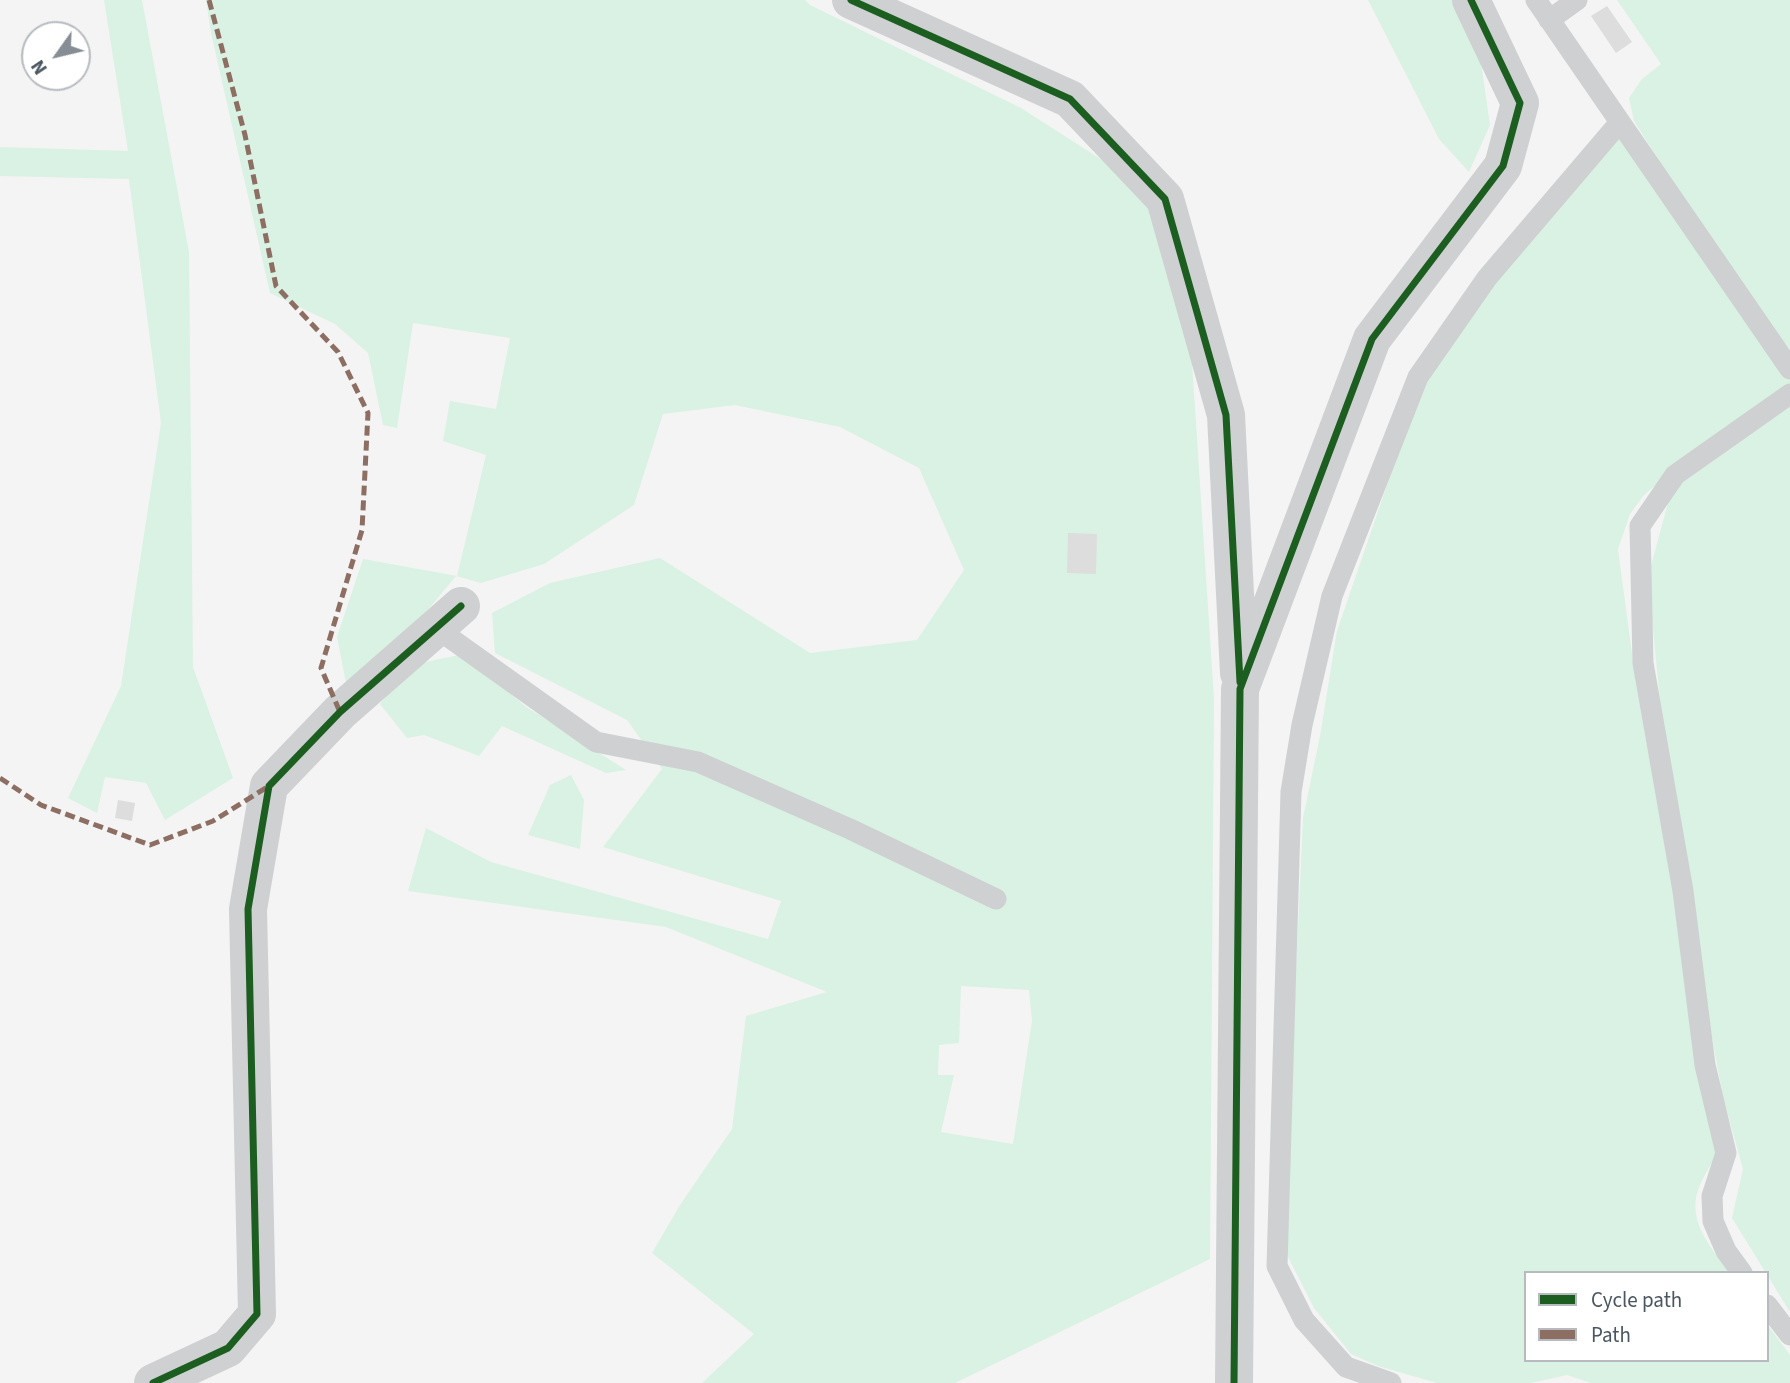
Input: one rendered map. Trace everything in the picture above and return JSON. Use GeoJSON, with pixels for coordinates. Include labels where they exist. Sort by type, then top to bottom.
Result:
{"type":"FeatureCollection","features":[{"type":"Feature","properties":{"kind":"street"},"geometry":{"type":"LineString","coordinates":[[851,0],[1070,99],[1165,199],[1226,415],[1240,689],[1234,1383]]}},
{"type":"Feature","properties":{"kind":"street"},"geometry":{"type":"LineString","coordinates":[[1240,689],[1372,340],[1503,166],[1520,103],[1471,0]]}},
{"type":"Feature","properties":{"kind":"street"},"geometry":{"type":"LineString","coordinates":[[153,1383],[228,1348],[257,1314],[248,909],[269,786],[340,712],[449,617]]}},
{"type":"Feature","properties":{"kind":"lane"},"geometry":{"type":"LineString","coordinates":[[1536,0],[1790,369]]}},
{"type":"Feature","properties":{"kind":"lane"},"geometry":{"type":"LineString","coordinates":[[1549,20],[1577,0]]}},
{"type":"Feature","properties":{"kind":"lane"},"geometry":{"type":"LineString","coordinates":[[1391,1383],[1346,1367],[1304,1320],[1277,1266],[1291,792],[1301,725],[1332,596],[1418,377],[1487,278],[1620,122]]}},
{"type":"Feature","properties":{"kind":"lane"},"geometry":{"type":"LineString","coordinates":[[1741,1271],[1726,1251],[1713,1221],[1712,1196],[1726,1153],[1705,1065],[1683,891],[1643,663],[1640,526],[1675,475],[1790,394]]}},
{"type":"Feature","properties":{"kind":"lane"},"geometry":{"type":"LineString","coordinates":[[449,617],[596,742],[698,762],[850,829],[996,899]]}},
{"type":"Feature","properties":{"kind":"lane"},"geometry":{"type":"LineString","coordinates":[[1769,1308],[1790,1335]]}},
{"type":"Feature","properties":{"kind":"green space"},"geometry":{"type":"Polygon","coordinates":[[[104,0],[142,0],[189,252],[193,667],[233,778],[165,820],[146,783],[105,777],[97,813],[68,798],[121,686],[161,423],[129,179],[0,176],[0,147],[128,151],[104,0]]]}},
{"type":"Feature","properties":{"kind":"green space"},"geometry":{"type":"Polygon","coordinates":[[[206,0],[805,0],[810,5],[1021,108],[1138,183],[1188,301],[1214,699],[1210,1259],[955,1383],[702,1383],[754,1334],[652,1253],[680,1205],[732,1129],[746,1016],[827,992],[666,927],[408,891],[426,828],[491,862],[768,939],[781,901],[603,847],[662,769],[627,720],[495,653],[492,613],[550,583],[660,558],[810,653],[917,640],[964,570],[919,468],[840,427],[735,405],[663,414],[634,505],[544,564],[481,583],[456,576],[426,612],[346,683],[337,637],[363,559],[457,576],[486,455],[443,441],[450,401],[496,409],[510,338],[413,323],[397,428],[383,425],[368,353],[335,324],[270,293],[211,33],[206,0]],[[961,986],[959,1043],[939,1045],[938,1075],[954,1075],[941,1132],[1013,1144],[1032,1021],[1029,990],[961,986]]]}},
{"type":"Feature","properties":{"kind":"green space"},"geometry":{"type":"Polygon","coordinates":[[[1368,0],[1452,0],[1478,42],[1490,125],[1469,172],[1439,139],[1368,0]]]}},
{"type":"Feature","properties":{"kind":"green space"},"geometry":{"type":"Polygon","coordinates":[[[1617,0],[1790,0],[1790,359],[1721,260],[1634,121],[1629,98],[1642,79],[1661,64],[1617,0]]]}},
{"type":"Feature","properties":{"kind":"green space"},"geometry":{"type":"Polygon","coordinates":[[[1625,138],[1790,379],[1790,386],[1644,495],[1630,514],[1618,549],[1636,684],[1719,1151],[1698,1190],[1696,1213],[1703,1234],[1729,1271],[1524,1271],[1524,1362],[1769,1362],[1769,1327],[1790,1355],[1790,1383],[1591,1383],[1567,1375],[1531,1383],[1437,1383],[1378,1366],[1351,1354],[1314,1308],[1287,1255],[1303,818],[1337,631],[1412,412],[1443,343],[1615,139],[1625,138]]]}},
{"type":"Feature","properties":{"kind":"green space"},"geometry":{"type":"Polygon","coordinates":[[[1790,407],[1790,1312],[1769,1278],[1769,1271],[1765,1271],[1732,1218],[1743,1169],[1723,1097],[1700,972],[1661,712],[1648,577],[1668,503],[1676,484],[1790,407]]]}},
{"type":"Feature","properties":{"kind":"green space"},"geometry":{"type":"Polygon","coordinates":[[[464,654],[525,706],[626,770],[606,773],[502,726],[479,756],[424,735],[407,738],[380,704],[411,665],[464,654]]]}},
{"type":"Feature","properties":{"kind":"green space"},"geometry":{"type":"Polygon","coordinates":[[[571,775],[584,800],[580,849],[528,835],[550,785],[571,775]]]}},
{"type":"Feature","properties":{"kind":"building"},"geometry":{"type":"Polygon","coordinates":[[[1607,6],[1632,42],[1616,53],[1591,16],[1607,6]]]}},
{"type":"Feature","properties":{"kind":"building"},"geometry":{"type":"Polygon","coordinates":[[[1068,533],[1097,534],[1096,574],[1067,573],[1068,533]]]}},
{"type":"Feature","properties":{"kind":"building"},"geometry":{"type":"Polygon","coordinates":[[[118,800],[135,803],[132,821],[115,818],[118,800]]]}},
{"type":"Feature","properties":{"kind":"marked path"},"geometry":{"type":"LineString","coordinates":[[209,0],[245,135],[276,286],[338,352],[368,413],[362,530],[321,668],[340,712]]}},
{"type":"Feature","properties":{"kind":"marked path"},"geometry":{"type":"LineString","coordinates":[[0,778],[41,805],[150,845],[213,821],[269,786]]}},
{"type":"Feature","properties":{"kind":"cycle path"},"geometry":{"type":"LineString","coordinates":[[851,0],[1070,99],[1165,199],[1226,415],[1240,682]]}},
{"type":"Feature","properties":{"kind":"cycle path"},"geometry":{"type":"LineString","coordinates":[[1234,1383],[1240,689],[1372,339],[1503,166],[1520,103],[1471,0]]}},
{"type":"Feature","properties":{"kind":"cycle path"},"geometry":{"type":"LineString","coordinates":[[153,1383],[228,1348],[257,1314],[248,909],[269,786],[340,712],[461,606]]}}]}
